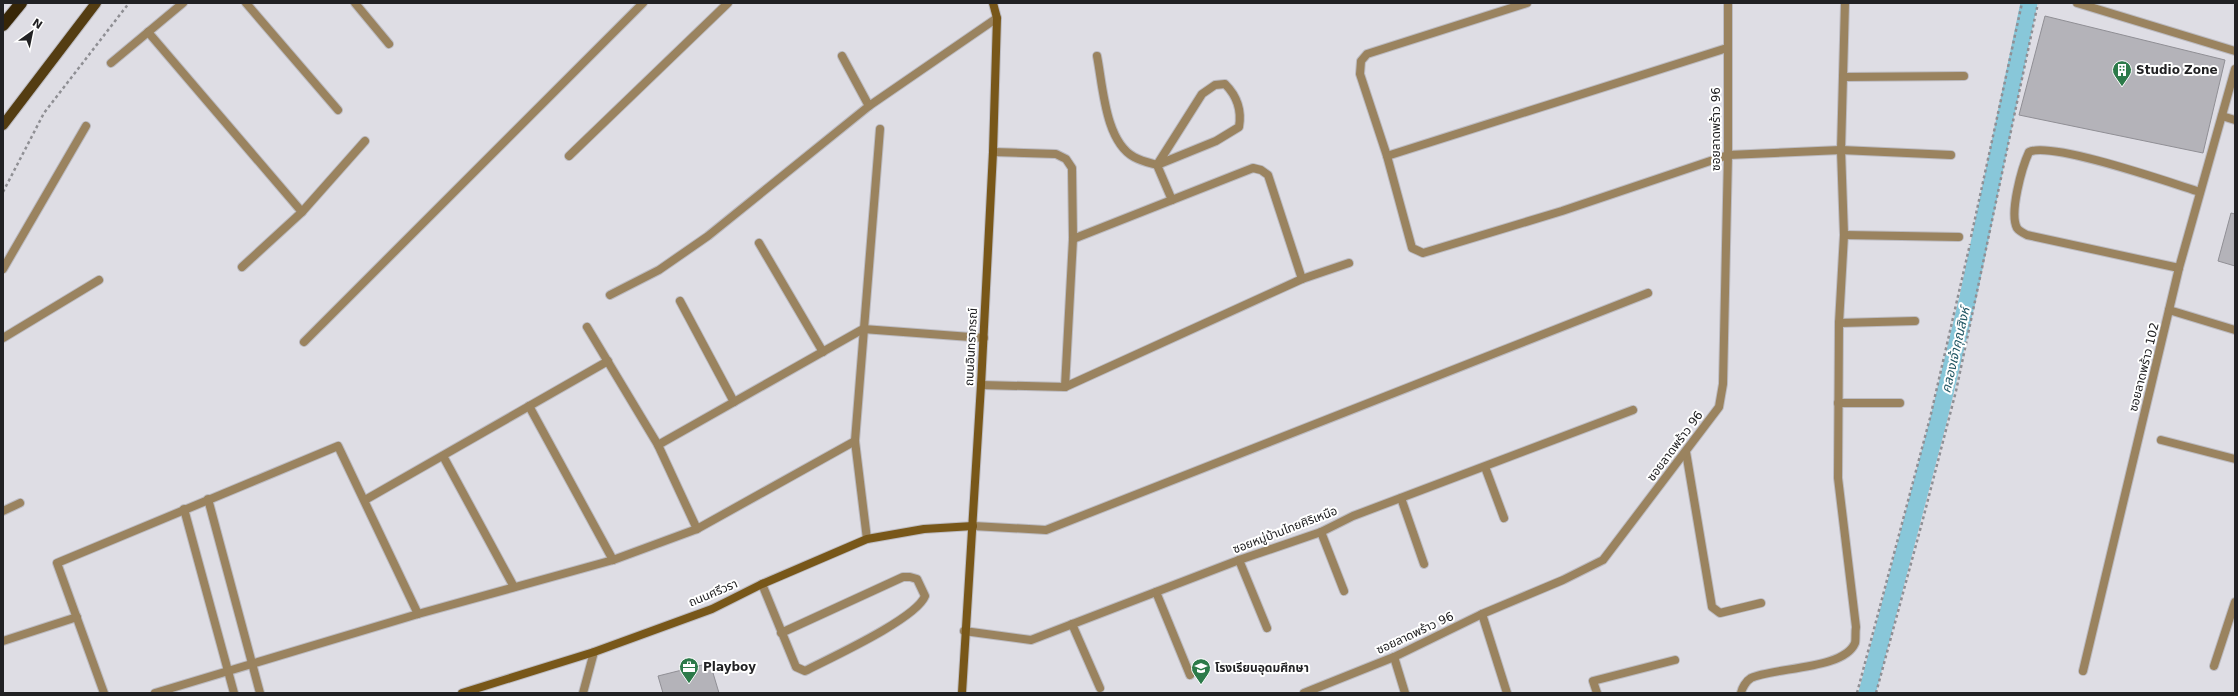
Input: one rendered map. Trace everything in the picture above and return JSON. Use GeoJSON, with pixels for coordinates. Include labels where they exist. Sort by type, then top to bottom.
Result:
{"type":"FeatureCollection","features":[{"type":"Feature","properties":{"kind":"highway"},"geometry":{"type":"LineString","coordinates":[[4,23],[21,3]]}},
{"type":"Feature","properties":{"kind":"main road"},"geometry":{"type":"LineString","coordinates":[[3,125],[96,3]]}},
{"type":"Feature","properties":{"kind":"street"},"geometry":{"type":"LineString","coordinates":[[111,63],[183,3]]}},
{"type":"Feature","properties":{"kind":"street"},"geometry":{"type":"LineString","coordinates":[[246,3],[338,110]]}},
{"type":"Feature","properties":{"kind":"street"},"geometry":{"type":"LineString","coordinates":[[355,3],[390,44]]}},
{"type":"Feature","properties":{"kind":"street"},"geometry":{"type":"LineString","coordinates":[[304,342],[643,3]]}},
{"type":"Feature","properties":{"kind":"street"},"geometry":{"type":"LineString","coordinates":[[569,156],[728,3]]}},
{"type":"Feature","properties":{"kind":"street","name":"ถนนอินทราภรณ์"},"geometry":{"type":"LineString","coordinates":[[962,693],[964,631],[973,526],[984,338],[993,152],[997,18],[993,3]]}},
{"type":"Feature","properties":{"kind":"street"},"geometry":{"type":"LineString","coordinates":[[1527,3],[1367,54],[1361,62],[1360,74],[1387,156],[1412,248],[1423,253],[1562,211],[1728,155],[1841,150],[1951,156]]}},
{"type":"Feature","properties":{"kind":"street","name":"ซอยลาดพร้าว 96"},"geometry":{"type":"LineString","coordinates":[[1304,693],[1394,657],[1482,614],[1563,580],[1602,560],[1719,407],[1723,384],[1728,155],[1728,3]]}},
{"type":"Feature","properties":{"kind":"street"},"geometry":{"type":"LineString","coordinates":[[1741,693],[1742,688],[1751,678],[1824,663],[1847,652],[1855,643],[1856,627],[1838,478],[1839,323],[1844,236],[1841,150],[1845,3]]}},
{"type":"Feature","properties":{"kind":"street"},"geometry":{"type":"LineString","coordinates":[[2077,3],[2235,51]]}},
{"type":"Feature","properties":{"kind":"street"},"geometry":{"type":"LineString","coordinates":[[610,295],[659,270],[708,236],[869,106],[997,18]]}},
{"type":"Feature","properties":{"kind":"street"},"geometry":{"type":"LineString","coordinates":[[148,32],[302,212]]}},
{"type":"Feature","properties":{"kind":"street"},"geometry":{"type":"LineString","coordinates":[[1387,156],[1727,48]]}},
{"type":"Feature","properties":{"kind":"street"},"geometry":{"type":"LineString","coordinates":[[842,56],[869,106]]}},
{"type":"Feature","properties":{"kind":"street"},"geometry":{"type":"LineString","coordinates":[[1097,56],[1110,127],[1120,145],[1134,157],[1157,165],[1216,142],[1239,127],[1240,117],[1238,105],[1232,91],[1225,84],[1216,86],[1202,94],[1157,165]]}},
{"type":"Feature","properties":{"kind":"street","name":"ซอยลาดพร้าว 102"},"geometry":{"type":"LineString","coordinates":[[2082,671],[2179,268],[2235,69]]}},
{"type":"Feature","properties":{"kind":"street"},"geometry":{"type":"LineString","coordinates":[[1843,77],[1964,76]]}},
{"type":"Feature","properties":{"kind":"street"},"geometry":{"type":"LineString","coordinates":[[2222,116],[2235,120]]}},
{"type":"Feature","properties":{"kind":"street"},"geometry":{"type":"LineString","coordinates":[[3,270],[86,126]]}},
{"type":"Feature","properties":{"kind":"street"},"geometry":{"type":"LineString","coordinates":[[866,539],[855,441],[880,129]]}},
{"type":"Feature","properties":{"kind":"street"},"geometry":{"type":"LineString","coordinates":[[242,267],[302,212],[365,141]]}},
{"type":"Feature","properties":{"kind":"street"},"geometry":{"type":"LineString","coordinates":[[2179,268],[2027,235],[2018,230],[2016,224],[2016,202],[2023,167],[2029,152],[2042,150],[2076,156],[2200,192]]}},
{"type":"Feature","properties":{"kind":"street"},"geometry":{"type":"LineString","coordinates":[[993,152],[1056,154],[1066,159],[1072,168],[1072,239],[1065,387]]}},
{"type":"Feature","properties":{"kind":"street"},"geometry":{"type":"LineString","coordinates":[[1157,165],[1172,200]]}},
{"type":"Feature","properties":{"kind":"street"},"geometry":{"type":"LineString","coordinates":[[1072,239],[1253,168],[1261,170],[1268,175],[1302,279]]}},
{"type":"Feature","properties":{"kind":"street"},"geometry":{"type":"LineString","coordinates":[[1844,236],[1959,237]]}},
{"type":"Feature","properties":{"kind":"street"},"geometry":{"type":"LineString","coordinates":[[759,243],[823,352]]}},
{"type":"Feature","properties":{"kind":"street"},"geometry":{"type":"LineString","coordinates":[[981,385],[1065,387],[1302,279],[1349,263]]}},
{"type":"Feature","properties":{"kind":"street"},"geometry":{"type":"LineString","coordinates":[[3,338],[99,280]]}},
{"type":"Feature","properties":{"kind":"street"},"geometry":{"type":"LineString","coordinates":[[973,526],[1046,530],[1648,293]]}},
{"type":"Feature","properties":{"kind":"street"},"geometry":{"type":"LineString","coordinates":[[680,301],[734,402]]}},
{"type":"Feature","properties":{"kind":"street"},"geometry":{"type":"LineString","coordinates":[[2169,310],[2235,330]]}},
{"type":"Feature","properties":{"kind":"street"},"geometry":{"type":"LineString","coordinates":[[1839,323],[1915,321]]}},
{"type":"Feature","properties":{"kind":"street"},"geometry":{"type":"LineString","coordinates":[[587,327],[658,445],[697,529]]}},
{"type":"Feature","properties":{"kind":"street"},"geometry":{"type":"LineString","coordinates":[[658,445],[863,330],[984,338]]}},
{"type":"Feature","properties":{"kind":"street"},"geometry":{"type":"LineString","coordinates":[[365,500],[608,361]]}},
{"type":"Feature","properties":{"kind":"street"},"geometry":{"type":"LineString","coordinates":[[1838,403],[1900,403]]}},
{"type":"Feature","properties":{"kind":"street"},"geometry":{"type":"LineString","coordinates":[[529,406],[613,560]]}},
{"type":"Feature","properties":{"kind":"street","name":"ซอยหมู่บ้านไทยศิริเหนือ"},"geometry":{"type":"LineString","coordinates":[[964,631],[1031,640],[1239,560],[1321,532],[1353,516],[1633,410]]}},
{"type":"Feature","properties":{"kind":"street"},"geometry":{"type":"LineString","coordinates":[[2161,440],[2235,459]]}},
{"type":"Feature","properties":{"kind":"street"},"geometry":{"type":"LineString","coordinates":[[155,693],[418,614],[613,560],[697,529],[855,441]]}},
{"type":"Feature","properties":{"kind":"street"},"geometry":{"type":"LineString","coordinates":[[104,693],[57,562],[338,446],[418,614]]}},
{"type":"Feature","properties":{"kind":"street"},"geometry":{"type":"LineString","coordinates":[[1686,452],[1712,607],[1720,614],[1761,603]]}},
{"type":"Feature","properties":{"kind":"street"},"geometry":{"type":"LineString","coordinates":[[443,456],[514,587]]}},
{"type":"Feature","properties":{"kind":"street"},"geometry":{"type":"LineString","coordinates":[[1485,467],[1504,518]]}},
{"type":"Feature","properties":{"kind":"street"},"geometry":{"type":"LineString","coordinates":[[1401,498],[1424,564]]}},
{"type":"Feature","properties":{"kind":"street"},"geometry":{"type":"LineString","coordinates":[[208,499],[260,693]]}},
{"type":"Feature","properties":{"kind":"street"},"geometry":{"type":"LineString","coordinates":[[3,510],[20,503]]}},
{"type":"Feature","properties":{"kind":"street"},"geometry":{"type":"LineString","coordinates":[[184,509],[234,693]]}},
{"type":"Feature","properties":{"kind":"street","name":"ถนนศรีวรา"},"geometry":{"type":"LineString","coordinates":[[462,693],[594,652],[712,609],[762,584],[866,539],[924,530],[973,526]]}},
{"type":"Feature","properties":{"kind":"street"},"geometry":{"type":"LineString","coordinates":[[1321,532],[1344,591]]}},
{"type":"Feature","properties":{"kind":"street"},"geometry":{"type":"LineString","coordinates":[[1239,560],[1267,628]]}},
{"type":"Feature","properties":{"kind":"street"},"geometry":{"type":"LineString","coordinates":[[762,584],[781,633],[796,667],[806,671],[900,620],[918,607],[925,596],[916,579],[903,577],[781,633]]}},
{"type":"Feature","properties":{"kind":"street"},"geometry":{"type":"LineString","coordinates":[[1156,592],[1190,675]]}},
{"type":"Feature","properties":{"kind":"street"},"geometry":{"type":"LineString","coordinates":[[2214,666],[2235,602]]}},
{"type":"Feature","properties":{"kind":"street"},"geometry":{"type":"LineString","coordinates":[[1482,614],[1507,693]]}},
{"type":"Feature","properties":{"kind":"street"},"geometry":{"type":"LineString","coordinates":[[3,641],[77,616]]}},
{"type":"Feature","properties":{"kind":"street"},"geometry":{"type":"LineString","coordinates":[[1072,624],[1100,688]]}},
{"type":"Feature","properties":{"kind":"street"},"geometry":{"type":"LineString","coordinates":[[583,693],[594,652]]}},
{"type":"Feature","properties":{"kind":"street"},"geometry":{"type":"LineString","coordinates":[[1394,657],[1406,693]]}},
{"type":"Feature","properties":{"kind":"street"},"geometry":{"type":"LineString","coordinates":[[1597,693],[1593,681],[1675,660]]}},
{"type":"Feature","properties":{"kind":"path"},"geometry":{"type":"LineString","coordinates":[[3,192],[44,113],[129,3]]}},
{"type":"Feature","properties":{"kind":"path"},"geometry":{"type":"LineString","coordinates":[[1857,693],[1930,418],[2022,3]]}},
{"type":"Feature","properties":{"kind":"path"},"geometry":{"type":"LineString","coordinates":[[1876,693],[1924,519],[1956,391],[2038,3]]}},
{"type":"Feature","properties":{"kind":"building","name":"Studio Zone"},"geometry":{"type":"Polygon","coordinates":[[[2045,16],[2225,60],[2203,153],[2019,115],[2045,16]]]}},
{"type":"Feature","properties":{"kind":"building"},"geometry":{"type":"Polygon","coordinates":[[[2231,213],[2235,214],[2235,266],[2218,261],[2231,213]]]}},
{"type":"Feature","properties":{"kind":"building","name":"Playboy"},"geometry":{"type":"Polygon","coordinates":[[[710,663],[719,693],[663,693],[658,676],[710,663]]]}},
{"type":"Feature","properties":{"kind":"waterway","name":"คลองเจ้าคุณสิงห์"},"geometry":{"type":"LineString","coordinates":[[1867,693],[1938,422],[1968,297],[2029,3]]}},
{"type":"Feature","properties":{"kind":"place","name":"Studio Zone"},"geometry":{"type":"Point","coordinates":[2122,87]}},
{"type":"Feature","properties":{"kind":"place","name":"Playboy"},"geometry":{"type":"Point","coordinates":[689,684]}},
{"type":"Feature","properties":{"kind":"place","name":"โรงเรียนอุดมศึกษา"},"geometry":{"type":"Point","coordinates":[1201,685]}}]}
